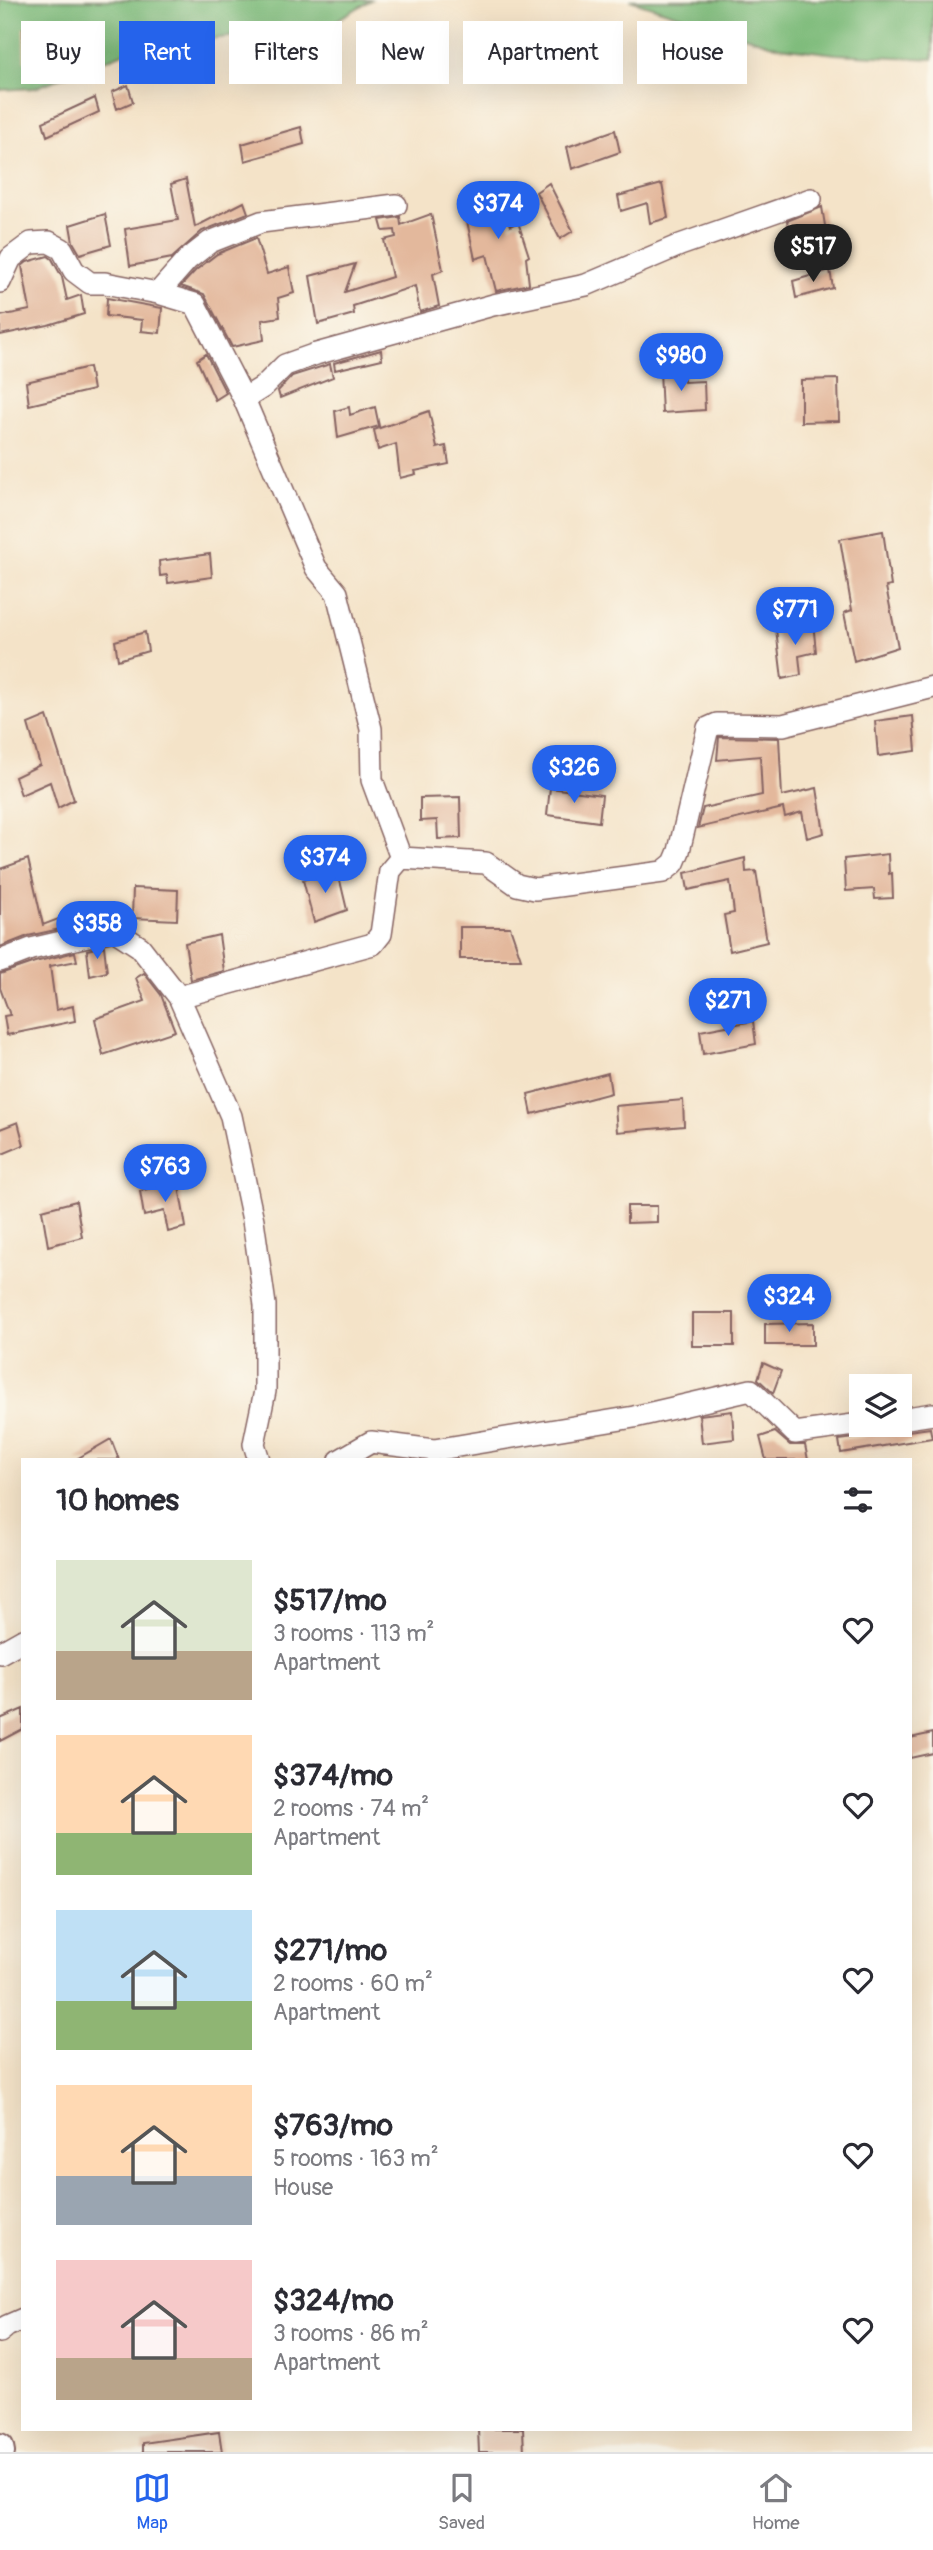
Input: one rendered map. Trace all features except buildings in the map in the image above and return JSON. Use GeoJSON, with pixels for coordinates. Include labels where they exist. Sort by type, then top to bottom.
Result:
{"type":"FeatureCollection","features":[{"type":"Feature","properties":{"kind":"street"},"geometry":{"type":"LineString","coordinates":[[244,399],[263,387],[285,365],[316,354],[493,304],[586,285],[680,245],[811,199]]}},
{"type":"Feature","properties":{"kind":"street"},"geometry":{"type":"LineString","coordinates":[[158,293],[187,260],[210,242],[261,222],[396,205]]}},
{"type":"Feature","properties":{"kind":"street"},"geometry":{"type":"LineString","coordinates":[[0,282],[11,258],[31,243],[49,242],[61,249],[74,271],[90,284],[105,283],[158,293],[195,304],[244,399],[316,568],[337,593],[371,729],[372,780],[401,859]]}},
{"type":"Feature","properties":{"kind":"street"},"geometry":{"type":"LineString","coordinates":[[179,997],[373,944],[381,934],[390,870],[401,859],[486,863],[517,885],[535,889],[663,872],[674,863],[679,851],[708,728],[717,724],[783,725],[933,687]]}},
{"type":"Feature","properties":{"kind":"street"},"geometry":{"type":"LineString","coordinates":[[0,961],[31,949],[114,930],[140,947],[179,997],[232,1116],[253,1220],[265,1305],[265,1391],[254,1444],[258,1458]]}},
{"type":"Feature","properties":{"kind":"street"},"geometry":{"type":"LineString","coordinates":[[343,1458],[371,1442],[434,1450],[634,1417],[751,1390],[795,1433],[849,1426]]}},
{"type":"Feature","properties":{"kind":"street"},"geometry":{"type":"LineString","coordinates":[[912,1417],[933,1414]]}},
{"type":"Feature","properties":{"kind":"street"},"geometry":{"type":"LineString","coordinates":[[0,1653],[21,1641]]}},
{"type":"Feature","properties":{"kind":"street"},"geometry":{"type":"LineString","coordinates":[[0,2332],[21,2320]]}},
{"type":"Feature","properties":{"kind":"street"},"geometry":{"type":"LineString","coordinates":[[0,2446],[1,2452]]}},
{"type":"Feature","properties":{"kind":"green space"},"geometry":{"type":"Polygon","coordinates":[[[0,0],[371,0],[335,21],[229,21],[229,37],[215,38],[215,21],[119,21],[119,55],[105,60],[105,21],[21,21],[21,84],[45,84],[35,88],[0,90],[0,0]]]}},
{"type":"Feature","properties":{"kind":"green space"},"geometry":{"type":"Polygon","coordinates":[[[630,0],[933,0],[933,59],[836,54],[779,47],[747,37],[747,21],[697,21],[630,0]]]}}]}
